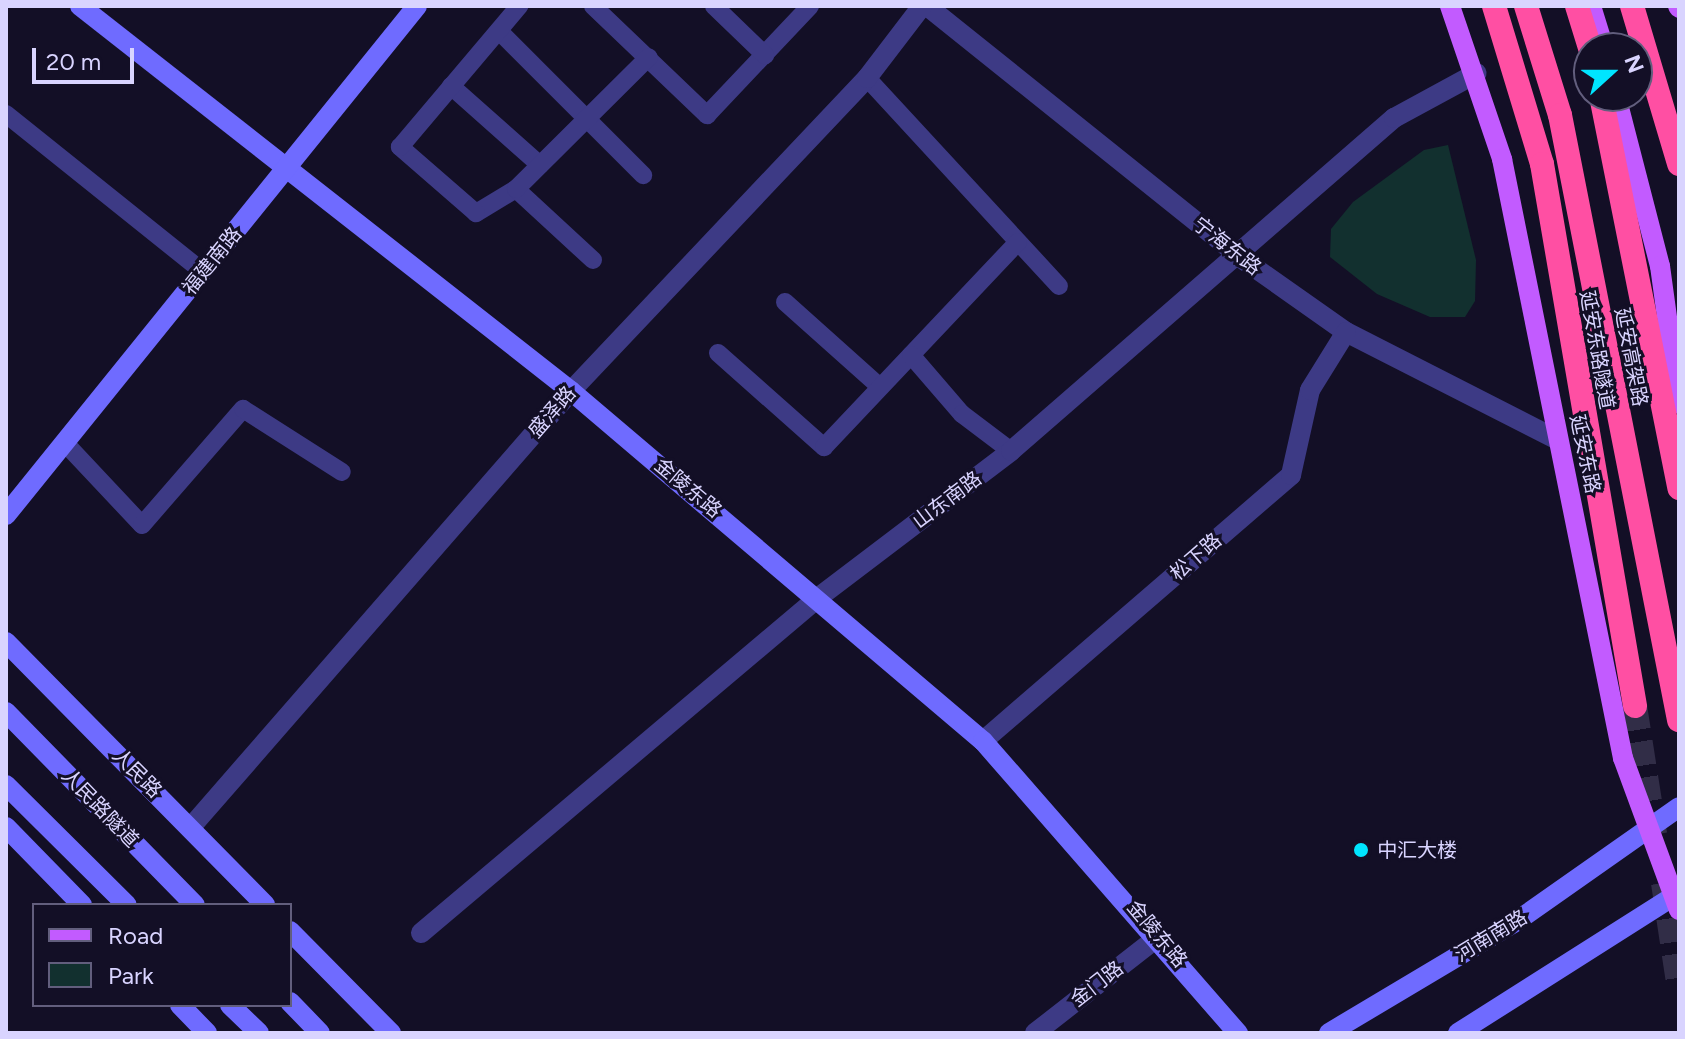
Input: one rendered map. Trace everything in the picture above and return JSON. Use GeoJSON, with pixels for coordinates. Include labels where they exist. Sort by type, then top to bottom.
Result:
{"type":"FeatureCollection","features":[{"type":"Feature","properties":{"kind":"highway","name":"延安东路隧道"},"geometry":{"type":"LineString","coordinates":[[1494,6],[1542,164],[1635,706]]}},
{"type":"Feature","properties":{"kind":"highway","name":"延安高架路"},"geometry":{"type":"LineString","coordinates":[[1526,6],[1560,115],[1679,720]]}},
{"type":"Feature","properties":{"kind":"highway"},"geometry":{"type":"LineString","coordinates":[[1577,6],[1585,32]]}},
{"type":"Feature","properties":{"kind":"highway"},"geometry":{"type":"LineString","coordinates":[[1632,6],[1679,164]]}},
{"type":"Feature","properties":{"kind":"highway","name":"延安高架路"},"geometry":{"type":"LineString","coordinates":[[1604,112],[1679,488]]}},
{"type":"Feature","properties":{"kind":"main road","name":"延安东路"},"geometry":{"type":"LineString","coordinates":[[1450,6],[1477,73],[1502,159],[1623,758],[1677,900]]}},
{"type":"Feature","properties":{"kind":"main road"},"geometry":{"type":"LineString","coordinates":[[1591,6],[1599,32]]}},
{"type":"Feature","properties":{"kind":"main road"},"geometry":{"type":"LineString","coordinates":[[1620,112],[1660,266],[1679,404]]}},
{"type":"Feature","properties":{"kind":"street","name":"金陵东路"},"geometry":{"type":"LineString","coordinates":[[80,6],[288,166],[571,391],[819,597],[983,741],[1159,936],[1238,1033]]}},
{"type":"Feature","properties":{"kind":"street","name":"福建南路"},"geometry":{"type":"LineString","coordinates":[[6,515],[417,6]]}},
{"type":"Feature","properties":{"kind":"street","name":"盛泽路"},"geometry":{"type":"LineString","coordinates":[[191,827],[571,391],[867,78],[925,6]]}},
{"type":"Feature","properties":{"kind":"street","name":"宁海东路"},"geometry":{"type":"LineString","coordinates":[[925,6],[1241,258],[1346,332],[1558,440]]}},
{"type":"Feature","properties":{"kind":"street","name":"山东南路"},"geometry":{"type":"LineString","coordinates":[[421,933],[819,597],[1011,451],[1241,258],[1394,118],[1477,73]]}},
{"type":"Feature","properties":{"kind":"street","name":"松下路"},"geometry":{"type":"LineString","coordinates":[[983,741],[1291,475],[1310,390],[1346,332]]}},
{"type":"Feature","properties":{"kind":"street","name":"人民路"},"geometry":{"type":"LineString","coordinates":[[6,642],[263,903]]}},
{"type":"Feature","properties":{"kind":"street","name":"人民路隧道"},"geometry":{"type":"LineString","coordinates":[[6,712],[193,903]]}},
{"type":"Feature","properties":{"kind":"street"},"geometry":{"type":"LineString","coordinates":[[6,785],[125,903]]}},
{"type":"Feature","properties":{"kind":"street","name":"河南南路"},"geometry":{"type":"LineString","coordinates":[[1329,1033],[1650,833],[1679,807]]}},
{"type":"Feature","properties":{"kind":"street"},"geometry":{"type":"LineString","coordinates":[[6,827],[80,903]]}},
{"type":"Feature","properties":{"kind":"street"},"geometry":{"type":"LineString","coordinates":[[1458,1033],[1677,900]]}},
{"type":"Feature","properties":{"kind":"street"},"geometry":{"type":"LineString","coordinates":[[292,933],[391,1033]]}},
{"type":"Feature","properties":{"kind":"street","name":"金门路"},"geometry":{"type":"LineString","coordinates":[[1035,1033],[1159,936]]}},
{"type":"Feature","properties":{"kind":"street"},"geometry":{"type":"LineString","coordinates":[[292,1004],[320,1033]]}},
{"type":"Feature","properties":{"kind":"street"},"geometry":{"type":"LineString","coordinates":[[182,1007],[207,1033]]}},
{"type":"Feature","properties":{"kind":"street"},"geometry":{"type":"LineString","coordinates":[[232,1007],[259,1033]]}},
{"type":"Feature","properties":{"kind":"lane"},"geometry":{"type":"LineString","coordinates":[[519,6],[400,147],[476,213],[516,189],[649,57]]}},
{"type":"Feature","properties":{"kind":"lane"},"geometry":{"type":"LineString","coordinates":[[593,6],[707,115],[810,6]]}},
{"type":"Feature","properties":{"kind":"lane"},"geometry":{"type":"LineString","coordinates":[[714,6],[765,55]]}},
{"type":"Feature","properties":{"kind":"lane"},"geometry":{"type":"LineString","coordinates":[[499,31],[643,175]]}},
{"type":"Feature","properties":{"kind":"lane"},"geometry":{"type":"LineString","coordinates":[[867,78],[1059,286]]}},
{"type":"Feature","properties":{"kind":"lane"},"geometry":{"type":"LineString","coordinates":[[451,86],[540,165]]}},
{"type":"Feature","properties":{"kind":"lane"},"geometry":{"type":"LineString","coordinates":[[6,114],[203,272]]}},
{"type":"Feature","properties":{"kind":"lane"},"geometry":{"type":"LineString","coordinates":[[516,189],[593,260]]}},
{"type":"Feature","properties":{"kind":"lane"},"geometry":{"type":"LineString","coordinates":[[718,353],[824,447],[1018,242]]}},
{"type":"Feature","properties":{"kind":"lane"},"geometry":{"type":"LineString","coordinates":[[785,302],[880,387]]}},
{"type":"Feature","properties":{"kind":"lane"},"geometry":{"type":"LineString","coordinates":[[911,355],[962,414],[1011,451]]}},
{"type":"Feature","properties":{"kind":"lane"},"geometry":{"type":"LineString","coordinates":[[65,443],[142,525],[243,409],[342,472]]}},
{"type":"Feature","properties":{"kind":"green space"},"geometry":{"type":"Polygon","coordinates":[[[1448,145],[1476,260],[1475,301],[1465,317],[1430,317],[1377,294],[1330,257],[1331,229],[1353,202],[1424,150],[1448,145]]]}},
{"type":"Feature","properties":{"kind":"tunnel"},"geometry":{"type":"LineString","coordinates":[[1635,706],[1655,834]]}},
{"type":"Feature","properties":{"kind":"tunnel"},"geometry":{"type":"LineString","coordinates":[[1663,883],[1679,989]]}},
{"type":"Feature","properties":{"kind":"place","name":"中汇大楼"},"geometry":{"type":"Point","coordinates":[1361,850]}}]}
